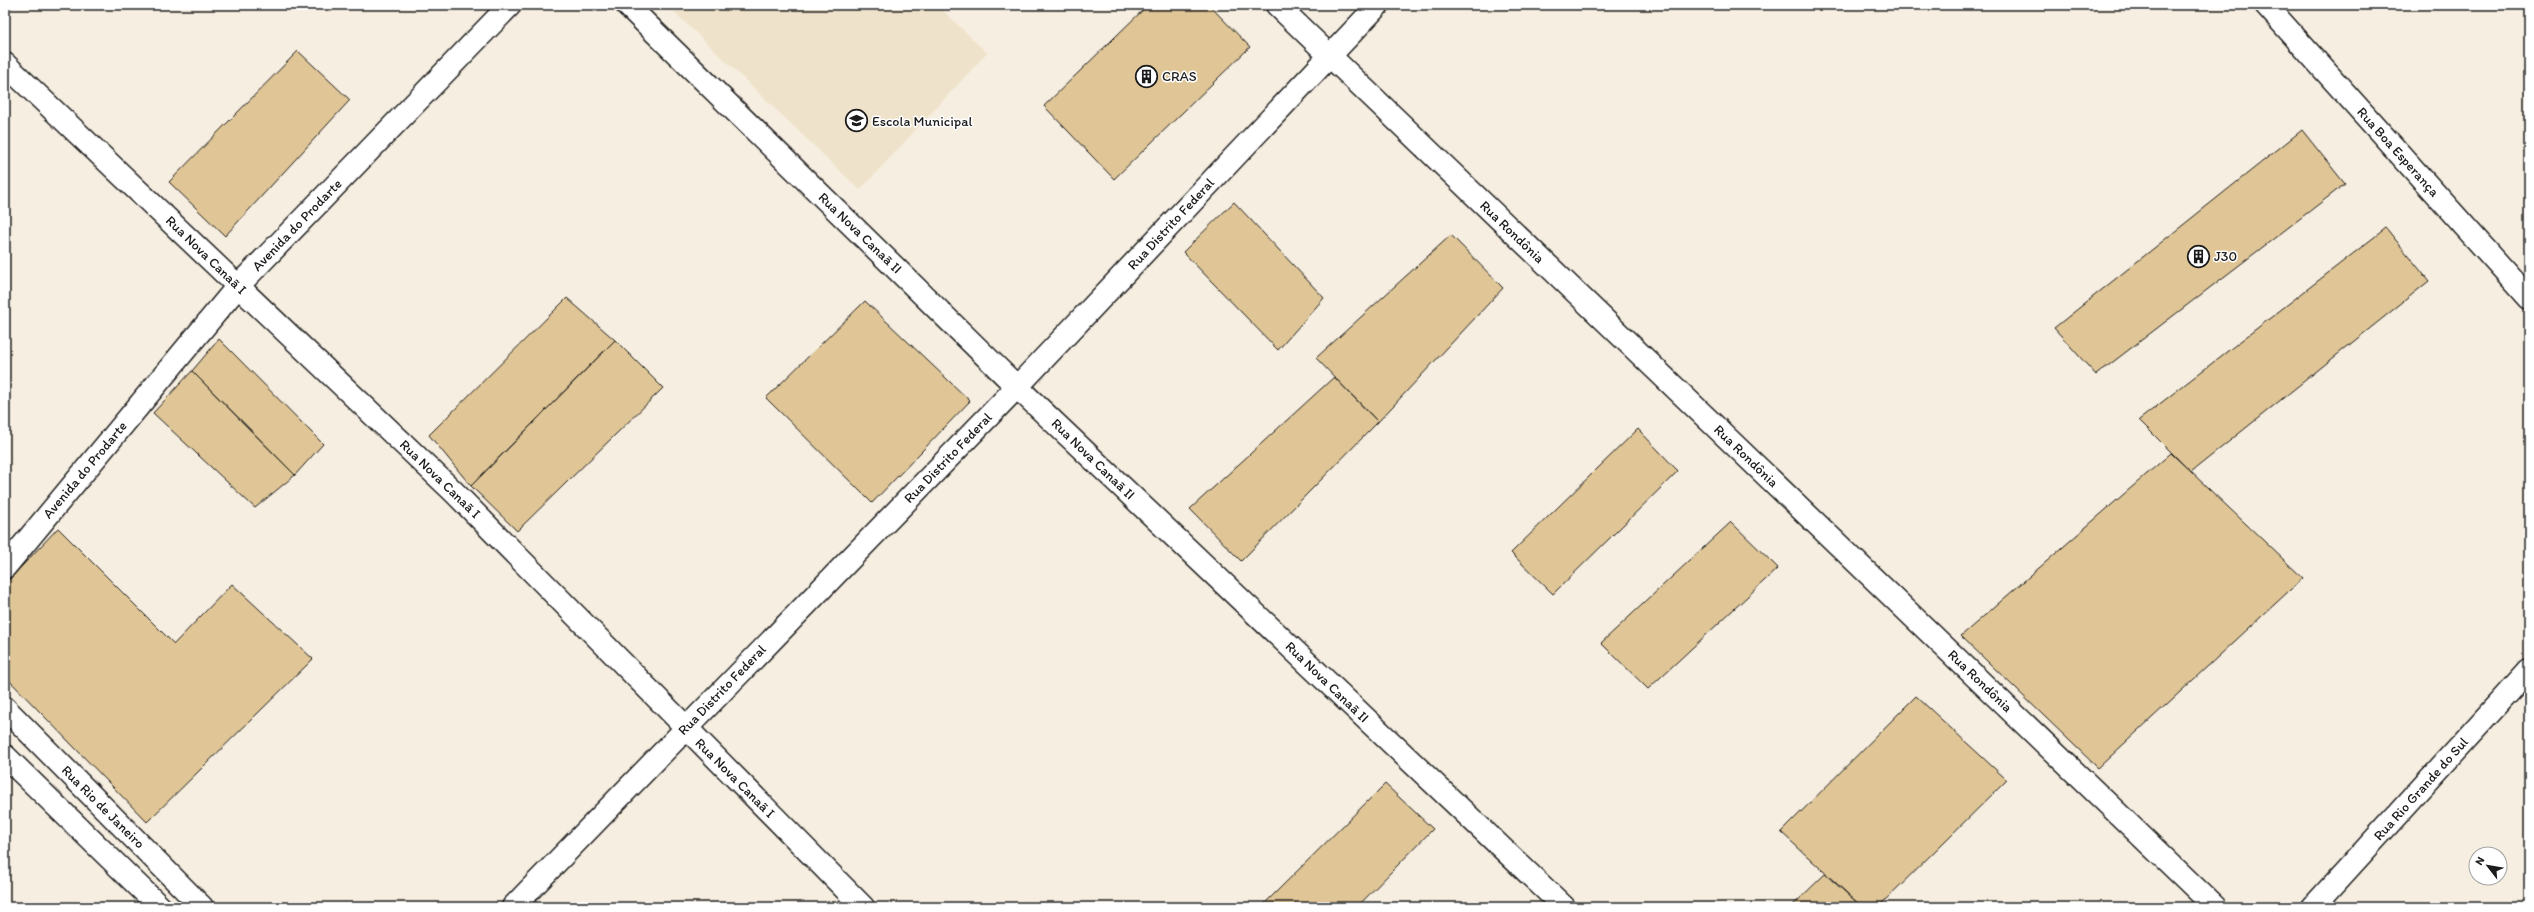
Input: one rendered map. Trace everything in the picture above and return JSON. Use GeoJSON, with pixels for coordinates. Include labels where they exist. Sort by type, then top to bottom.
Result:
{"type":"FeatureCollection","features":[{"type":"Feature","properties":{"kind":"street","name":"Avenida do Prodarte"},"geometry":{"type":"LineString","coordinates":[[5,567],[238,286],[510,5]]}},
{"type":"Feature","properties":{"kind":"street","name":"Rua Nova Canaã II"},"geometry":{"type":"LineString","coordinates":[[627,5],[1017,387],[1564,907]]}},
{"type":"Feature","properties":{"kind":"street","name":"Rua Rondônia"},"geometry":{"type":"LineString","coordinates":[[1277,5],[2215,907]]}},
{"type":"Feature","properties":{"kind":"street","name":"Rua Distrito Federal"},"geometry":{"type":"LineString","coordinates":[[513,907],[1017,387],[1378,5]]}},
{"type":"Feature","properties":{"kind":"street","name":"Rua Boa Esperança"},"geometry":{"type":"LineString","coordinates":[[2266,5],[2529,298]]}},
{"type":"Feature","properties":{"kind":"street","name":"Rua Nova Canaã I"},"geometry":{"type":"LineString","coordinates":[[5,64],[454,492],[863,907]]}},
{"type":"Feature","properties":{"kind":"street","name":"Rua Rio Grande do Sul"},"geometry":{"type":"LineString","coordinates":[[2313,907],[2529,670]]}},
{"type":"Feature","properties":{"kind":"street","name":"Rua Rio de Janeiro"},"geometry":{"type":"LineString","coordinates":[[5,708],[202,907]]}},
{"type":"Feature","properties":{"kind":"street"},"geometry":{"type":"LineString","coordinates":[[5,756],[160,907]]}},
{"type":"Feature","properties":{"kind":"shaded area","name":"Escola Municipal"},"geometry":{"type":"Polygon","coordinates":[[[667,5],[937,5],[987,53],[860,190],[667,5]]]}},
{"type":"Feature","properties":{"kind":"building","name":"CRAS"},"geometry":{"type":"Polygon","coordinates":[[[1148,5],[1209,5],[1250,47],[1114,179],[1044,106],[1148,5]]]}},
{"type":"Feature","properties":{"kind":"building"},"geometry":{"type":"Polygon","coordinates":[[[298,51],[350,100],[225,236],[169,182],[298,51]]]}},
{"type":"Feature","properties":{"kind":"building","name":"J30"},"geometry":{"type":"Polygon","coordinates":[[[2302,130],[2345,184],[2096,375],[2054,328],[2302,130]]]}},
{"type":"Feature","properties":{"kind":"building"},"geometry":{"type":"Polygon","coordinates":[[[1234,202],[1324,298],[1278,350],[1183,252],[1234,202]]]}},
{"type":"Feature","properties":{"kind":"building"},"geometry":{"type":"Polygon","coordinates":[[[2386,228],[2429,281],[2191,472],[2139,420],[2386,228]]]}},
{"type":"Feature","properties":{"kind":"building"},"geometry":{"type":"Polygon","coordinates":[[[1451,235],[1503,288],[1378,422],[1316,358],[1451,235]]]}},
{"type":"Feature","properties":{"kind":"building"},"geometry":{"type":"Polygon","coordinates":[[[567,298],[615,340],[471,486],[429,435],[567,298]]]}},
{"type":"Feature","properties":{"kind":"building"},"geometry":{"type":"Polygon","coordinates":[[[865,301],[970,401],[872,503],[766,398],[865,301]]]}},
{"type":"Feature","properties":{"kind":"building"},"geometry":{"type":"Polygon","coordinates":[[[219,339],[323,444],[295,475],[192,371],[219,339]]]}},
{"type":"Feature","properties":{"kind":"building"},"geometry":{"type":"Polygon","coordinates":[[[615,340],[663,388],[517,531],[471,486],[615,340]]]}},
{"type":"Feature","properties":{"kind":"building"},"geometry":{"type":"Polygon","coordinates":[[[192,371],[295,475],[255,508],[153,413],[192,371]]]}},
{"type":"Feature","properties":{"kind":"building"},"geometry":{"type":"Polygon","coordinates":[[[1334,377],[1378,422],[1241,561],[1190,509],[1334,377]]]}},
{"type":"Feature","properties":{"kind":"building"},"geometry":{"type":"Polygon","coordinates":[[[1638,429],[1678,471],[1553,594],[1511,553],[1638,429]]]}},
{"type":"Feature","properties":{"kind":"building"},"geometry":{"type":"Polygon","coordinates":[[[2171,453],[2303,578],[2098,768],[1961,636],[2171,453]]]}},
{"type":"Feature","properties":{"kind":"building"},"geometry":{"type":"Polygon","coordinates":[[[1731,522],[1778,568],[1648,689],[1601,643],[1731,522]]]}},
{"type":"Feature","properties":{"kind":"building"},"geometry":{"type":"Polygon","coordinates":[[[58,528],[174,644],[232,584],[313,659],[147,822],[5,676],[5,584],[58,528]]]}},
{"type":"Feature","properties":{"kind":"building"},"geometry":{"type":"Polygon","coordinates":[[[1916,696],[2007,780],[1878,907],[1862,907],[1781,832],[1916,696]]]}},
{"type":"Feature","properties":{"kind":"building"},"geometry":{"type":"Polygon","coordinates":[[[1385,784],[1433,829],[1357,907],[1261,907],[1385,784]]]}},
{"type":"Feature","properties":{"kind":"building"},"geometry":{"type":"Polygon","coordinates":[[[1825,874],[1862,907],[1791,907],[1825,874]]]}},
{"type":"Feature","properties":{"kind":"place","name":"CRAS"},"geometry":{"type":"Point","coordinates":[1147,76]}},
{"type":"Feature","properties":{"kind":"place","name":"Escola Municipal"},"geometry":{"type":"Point","coordinates":[856,121]}},
{"type":"Feature","properties":{"kind":"place","name":"J30"},"geometry":{"type":"Point","coordinates":[2198,256]}}]}
